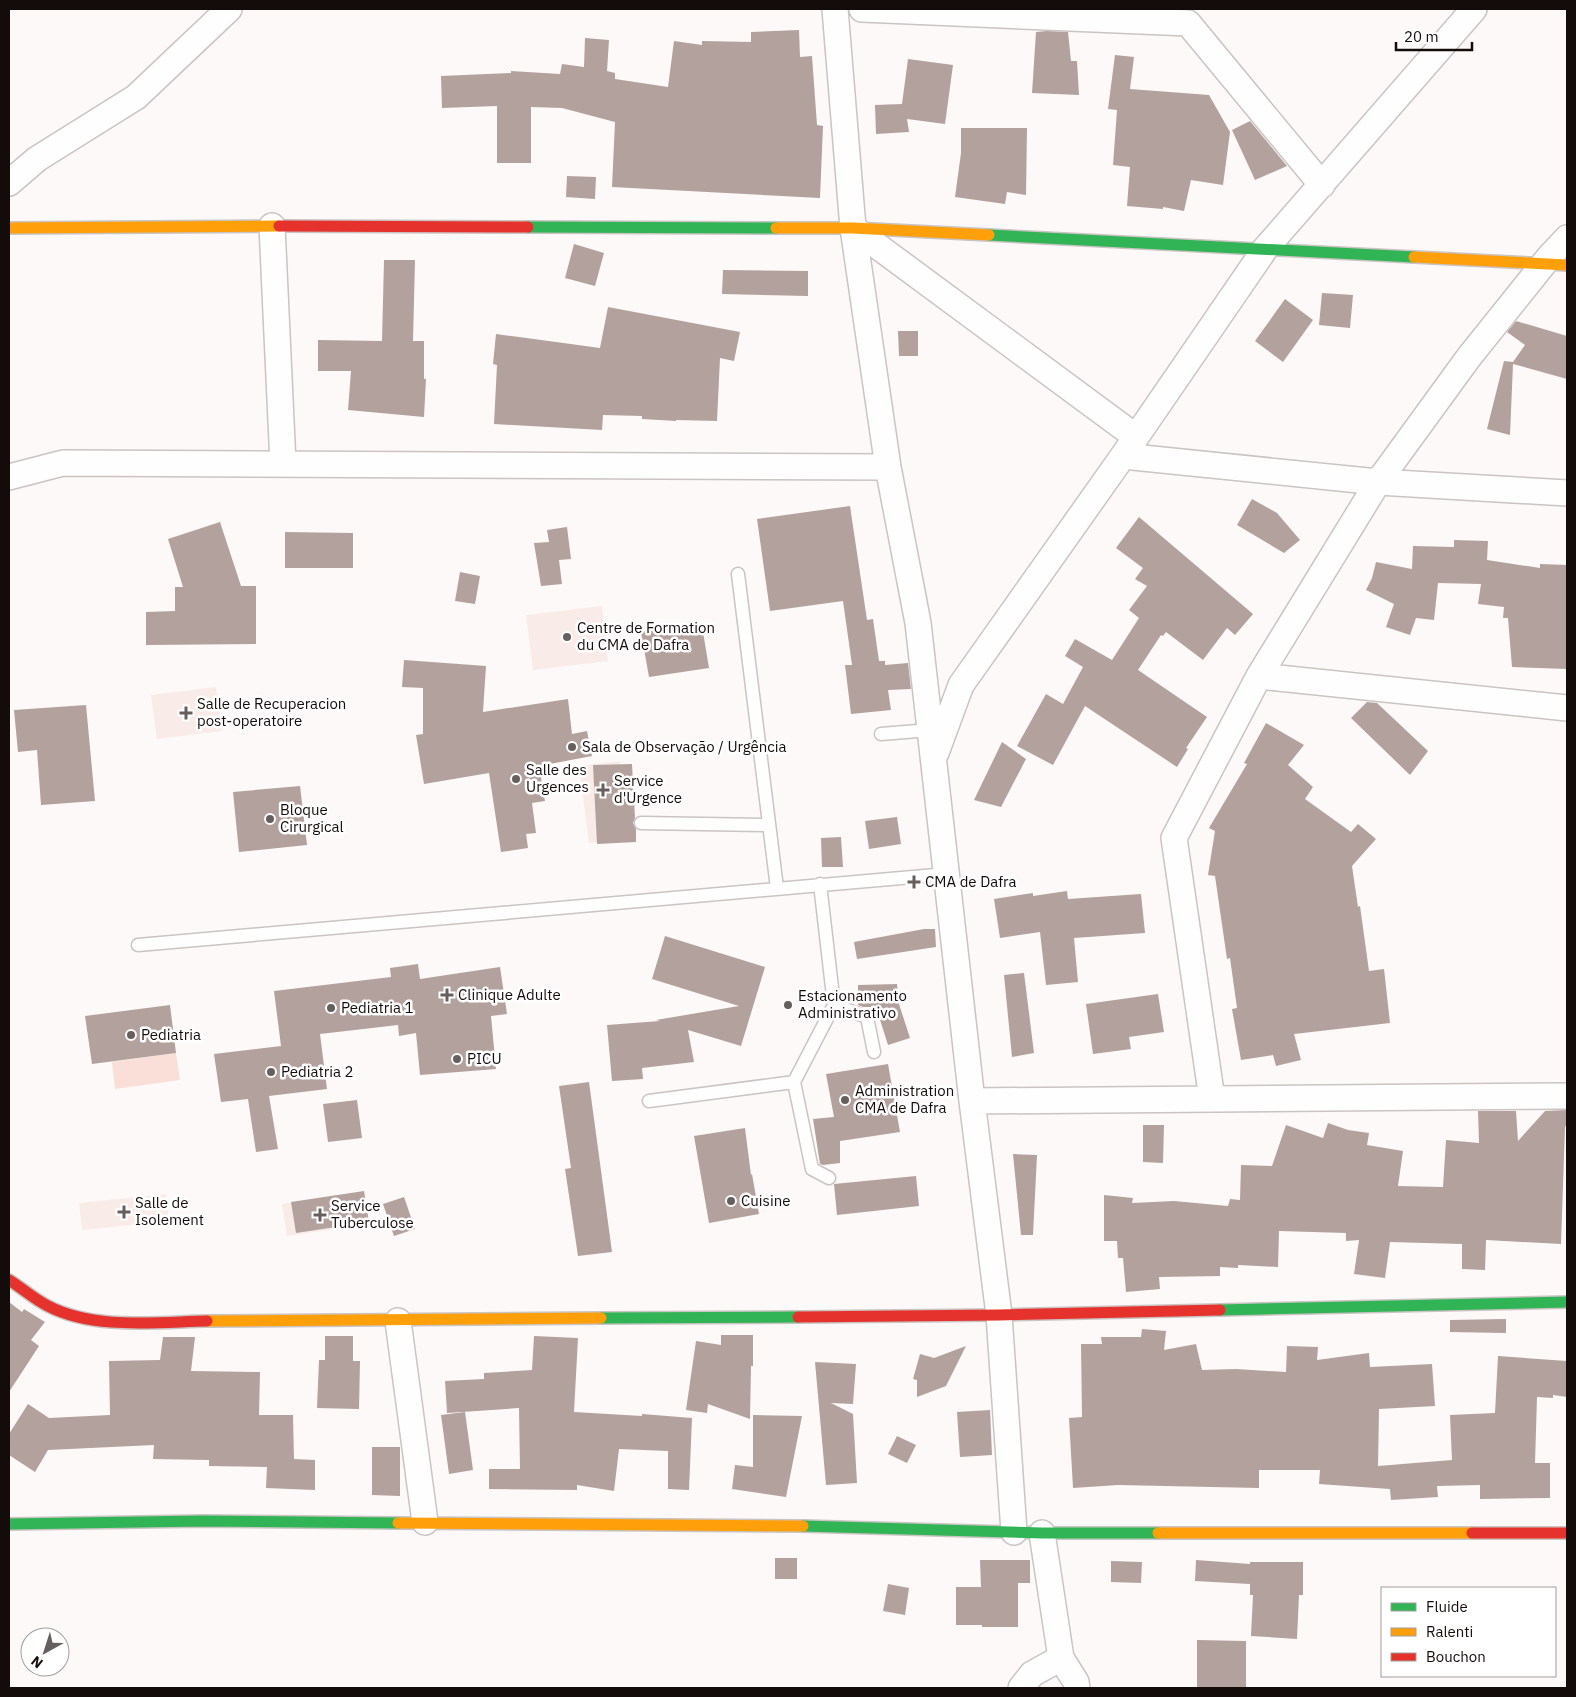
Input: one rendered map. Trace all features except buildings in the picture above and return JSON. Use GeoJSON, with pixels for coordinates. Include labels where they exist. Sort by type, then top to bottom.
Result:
{"type":"FeatureCollection","features":[{"type":"Feature","properties":{"kind":"street"},"geometry":{"type":"LineString","coordinates":[[9,183],[37,159],[136,97],[228,9]]}},
{"type":"Feature","properties":{"kind":"street"},"geometry":{"type":"LineString","coordinates":[[835,9],[853,228],[888,467],[918,623],[934,759],[972,1102],[999,1315],[1014,1532]]}},
{"type":"Feature","properties":{"kind":"street"},"geometry":{"type":"LineString","coordinates":[[862,9],[1194,16],[1322,185]]}},
{"type":"Feature","properties":{"kind":"street"},"geometry":{"type":"LineString","coordinates":[[934,759],[960,685],[1130,447],[1265,249],[1474,9]]}},
{"type":"Feature","properties":{"kind":"street"},"geometry":{"type":"LineString","coordinates":[[272,226],[283,464]]}},
{"type":"Feature","properties":{"kind":"street"},"geometry":{"type":"LineString","coordinates":[[9,228],[272,226],[853,228],[1556,264]]}},
{"type":"Feature","properties":{"kind":"street"},"geometry":{"type":"LineString","coordinates":[[853,228],[1130,447],[1378,482],[1567,493]]}},
{"type":"Feature","properties":{"kind":"street"},"geometry":{"type":"LineString","coordinates":[[1212,1099],[1174,838],[1259,676],[1378,482],[1469,357],[1556,264],[1567,238]]}},
{"type":"Feature","properties":{"kind":"street"},"geometry":{"type":"LineString","coordinates":[[9,477],[63,462],[888,467]]}},
{"type":"Feature","properties":{"kind":"street"},"geometry":{"type":"LineString","coordinates":[[1259,676],[1567,708]]}},
{"type":"Feature","properties":{"kind":"street"},"geometry":{"type":"LineString","coordinates":[[972,1102],[1567,1096]]}},
{"type":"Feature","properties":{"kind":"street"},"geometry":{"type":"LineString","coordinates":[[9,1280],[48,1306],[83,1319],[115,1322],[173,1323],[999,1315],[1567,1302]]}},
{"type":"Feature","properties":{"kind":"street"},"geometry":{"type":"LineString","coordinates":[[398,1321],[425,1522]]}},
{"type":"Feature","properties":{"kind":"street"},"geometry":{"type":"LineString","coordinates":[[9,1524],[203,1521],[425,1522],[796,1526],[1042,1533],[1567,1532]]}},
{"type":"Feature","properties":{"kind":"street"},"geometry":{"type":"LineString","coordinates":[[1042,1533],[1061,1658],[1076,1682],[1077,1688]]}},
{"type":"Feature","properties":{"kind":"street"},"geometry":{"type":"LineString","coordinates":[[1021,1688],[1032,1674],[1061,1658]]}},
{"type":"Feature","properties":{"kind":"lane"},"geometry":{"type":"LineString","coordinates":[[738,574],[778,888]]}},
{"type":"Feature","properties":{"kind":"lane"},"geometry":{"type":"LineString","coordinates":[[881,734],[930,730]]}},
{"type":"Feature","properties":{"kind":"lane"},"geometry":{"type":"LineString","coordinates":[[641,823],[770,825]]}},
{"type":"Feature","properties":{"kind":"lane"},"geometry":{"type":"LineString","coordinates":[[138,945],[947,874]]}},
{"type":"Feature","properties":{"kind":"lane"},"geometry":{"type":"LineString","coordinates":[[820,884],[834,1005],[794,1082],[812,1169],[829,1178]]}},
{"type":"Feature","properties":{"kind":"lane"},"geometry":{"type":"LineString","coordinates":[[834,1005],[867,1017],[874,1052]]}},
{"type":"Feature","properties":{"kind":"lane"},"geometry":{"type":"LineString","coordinates":[[649,1101],[794,1082]]}},
{"type":"Feature","properties":{"kind":"shaded area","name":"Centre de Formation du CMA de Dafra"},"geometry":{"type":"Polygon","coordinates":[[[602,606],[608,661],[533,670],[526,615],[602,606]]]}},
{"type":"Feature","properties":{"kind":"shaded area","name":"Salle de Recuperacion post-operatoire"},"geometry":{"type":"Polygon","coordinates":[[[216,687],[222,731],[157,739],[151,695],[216,687]]]}},
{"type":"Feature","properties":{"kind":"shaded area","name":"Service d'Urgence"},"geometry":{"type":"Polygon","coordinates":[[[620,761],[628,825],[611,840],[589,843],[579,766],[620,761]]]}},
{"type":"Feature","properties":{"kind":"shaded area"},"geometry":{"type":"Polygon","coordinates":[[[176,1053],[180,1080],[115,1089],[112,1062],[176,1053]]]}},
{"type":"Feature","properties":{"kind":"shaded area","name":"Salle de Isolement"},"geometry":{"type":"Polygon","coordinates":[[[166,1194],[169,1221],[82,1230],[79,1203],[166,1194]]]}},
{"type":"Feature","properties":{"kind":"shaded area","name":"Service Tuberculose"},"geometry":{"type":"Polygon","coordinates":[[[353,1194],[357,1226],[287,1236],[282,1204],[353,1194]]]}},
{"type":"Feature","properties":{"kind":"traffic: fast"},"geometry":{"type":"LineString","coordinates":[[528,227],[776,228]]}},
{"type":"Feature","properties":{"kind":"traffic: fast"},"geometry":{"type":"LineString","coordinates":[[989,235],[1414,257]]}},
{"type":"Feature","properties":{"kind":"traffic: fast"},"geometry":{"type":"LineString","coordinates":[[1220,1310],[1567,1302]]}},
{"type":"Feature","properties":{"kind":"traffic: fast"},"geometry":{"type":"LineString","coordinates":[[601,1318],[798,1317]]}},
{"type":"Feature","properties":{"kind":"traffic: fast"},"geometry":{"type":"LineString","coordinates":[[9,1524],[203,1521],[398,1523]]}},
{"type":"Feature","properties":{"kind":"traffic: fast"},"geometry":{"type":"LineString","coordinates":[[803,1526],[1042,1533],[1158,1533]]}},
{"type":"Feature","properties":{"kind":"traffic: slow"},"geometry":{"type":"LineString","coordinates":[[9,228],[279,226]]}},
{"type":"Feature","properties":{"kind":"traffic: slow"},"geometry":{"type":"LineString","coordinates":[[776,228],[853,228],[989,235]]}},
{"type":"Feature","properties":{"kind":"traffic: slow"},"geometry":{"type":"LineString","coordinates":[[1414,257],[1567,265]]}},
{"type":"Feature","properties":{"kind":"traffic: slow"},"geometry":{"type":"LineString","coordinates":[[207,1321],[601,1318]]}},
{"type":"Feature","properties":{"kind":"traffic: slow"},"geometry":{"type":"LineString","coordinates":[[398,1523],[803,1526]]}},
{"type":"Feature","properties":{"kind":"traffic: slow"},"geometry":{"type":"LineString","coordinates":[[1158,1533],[1472,1533]]}},
{"type":"Feature","properties":{"kind":"traffic: jam"},"geometry":{"type":"LineString","coordinates":[[279,226],[528,227]]}},
{"type":"Feature","properties":{"kind":"traffic: jam"},"geometry":{"type":"LineString","coordinates":[[9,1280],[48,1306],[66,1314],[85,1319],[126,1323],[207,1321]]}},
{"type":"Feature","properties":{"kind":"traffic: jam"},"geometry":{"type":"LineString","coordinates":[[798,1317],[1220,1310]]}},
{"type":"Feature","properties":{"kind":"traffic: jam"},"geometry":{"type":"LineString","coordinates":[[1472,1533],[1567,1533]]}},
{"type":"Feature","properties":{"kind":"place","name":"Centre de Formation du CMA de Dafra"},"geometry":{"type":"Point","coordinates":[567,637]}},
{"type":"Feature","properties":{"kind":"place","name":"Salle de Recuperacion post-operatoire"},"geometry":{"type":"Point","coordinates":[186,713]}},
{"type":"Feature","properties":{"kind":"place","name":"Sala de Observação / Urgência"},"geometry":{"type":"Point","coordinates":[572,747]}},
{"type":"Feature","properties":{"kind":"place","name":"Salle des Urgences"},"geometry":{"type":"Point","coordinates":[516,779]}},
{"type":"Feature","properties":{"kind":"place","name":"Service d'Urgence"},"geometry":{"type":"Point","coordinates":[603,790]}},
{"type":"Feature","properties":{"kind":"place","name":"Bloque Cirurgical"},"geometry":{"type":"Point","coordinates":[270,819]}},
{"type":"Feature","properties":{"kind":"place","name":"CMA de Dafra"},"geometry":{"type":"Point","coordinates":[914,882]}},
{"type":"Feature","properties":{"kind":"place","name":"Clinique Adulte"},"geometry":{"type":"Point","coordinates":[447,995]}},
{"type":"Feature","properties":{"kind":"place","name":"Estacionamento Administrativo"},"geometry":{"type":"Point","coordinates":[788,1005]}},
{"type":"Feature","properties":{"kind":"place","name":"Pediatria 1"},"geometry":{"type":"Point","coordinates":[331,1008]}},
{"type":"Feature","properties":{"kind":"place","name":"Pediatria"},"geometry":{"type":"Point","coordinates":[131,1035]}},
{"type":"Feature","properties":{"kind":"place","name":"PICU"},"geometry":{"type":"Point","coordinates":[457,1059]}},
{"type":"Feature","properties":{"kind":"place","name":"Pediatria 2"},"geometry":{"type":"Point","coordinates":[271,1072]}},
{"type":"Feature","properties":{"kind":"place","name":"Administration CMA de Dafra"},"geometry":{"type":"Point","coordinates":[845,1100]}},
{"type":"Feature","properties":{"kind":"place","name":"Cuisine"},"geometry":{"type":"Point","coordinates":[731,1201]}},
{"type":"Feature","properties":{"kind":"place","name":"Salle de Isolement"},"geometry":{"type":"Point","coordinates":[124,1212]}},
{"type":"Feature","properties":{"kind":"place","name":"Service Tuberculose"},"geometry":{"type":"Point","coordinates":[320,1215]}}]}
